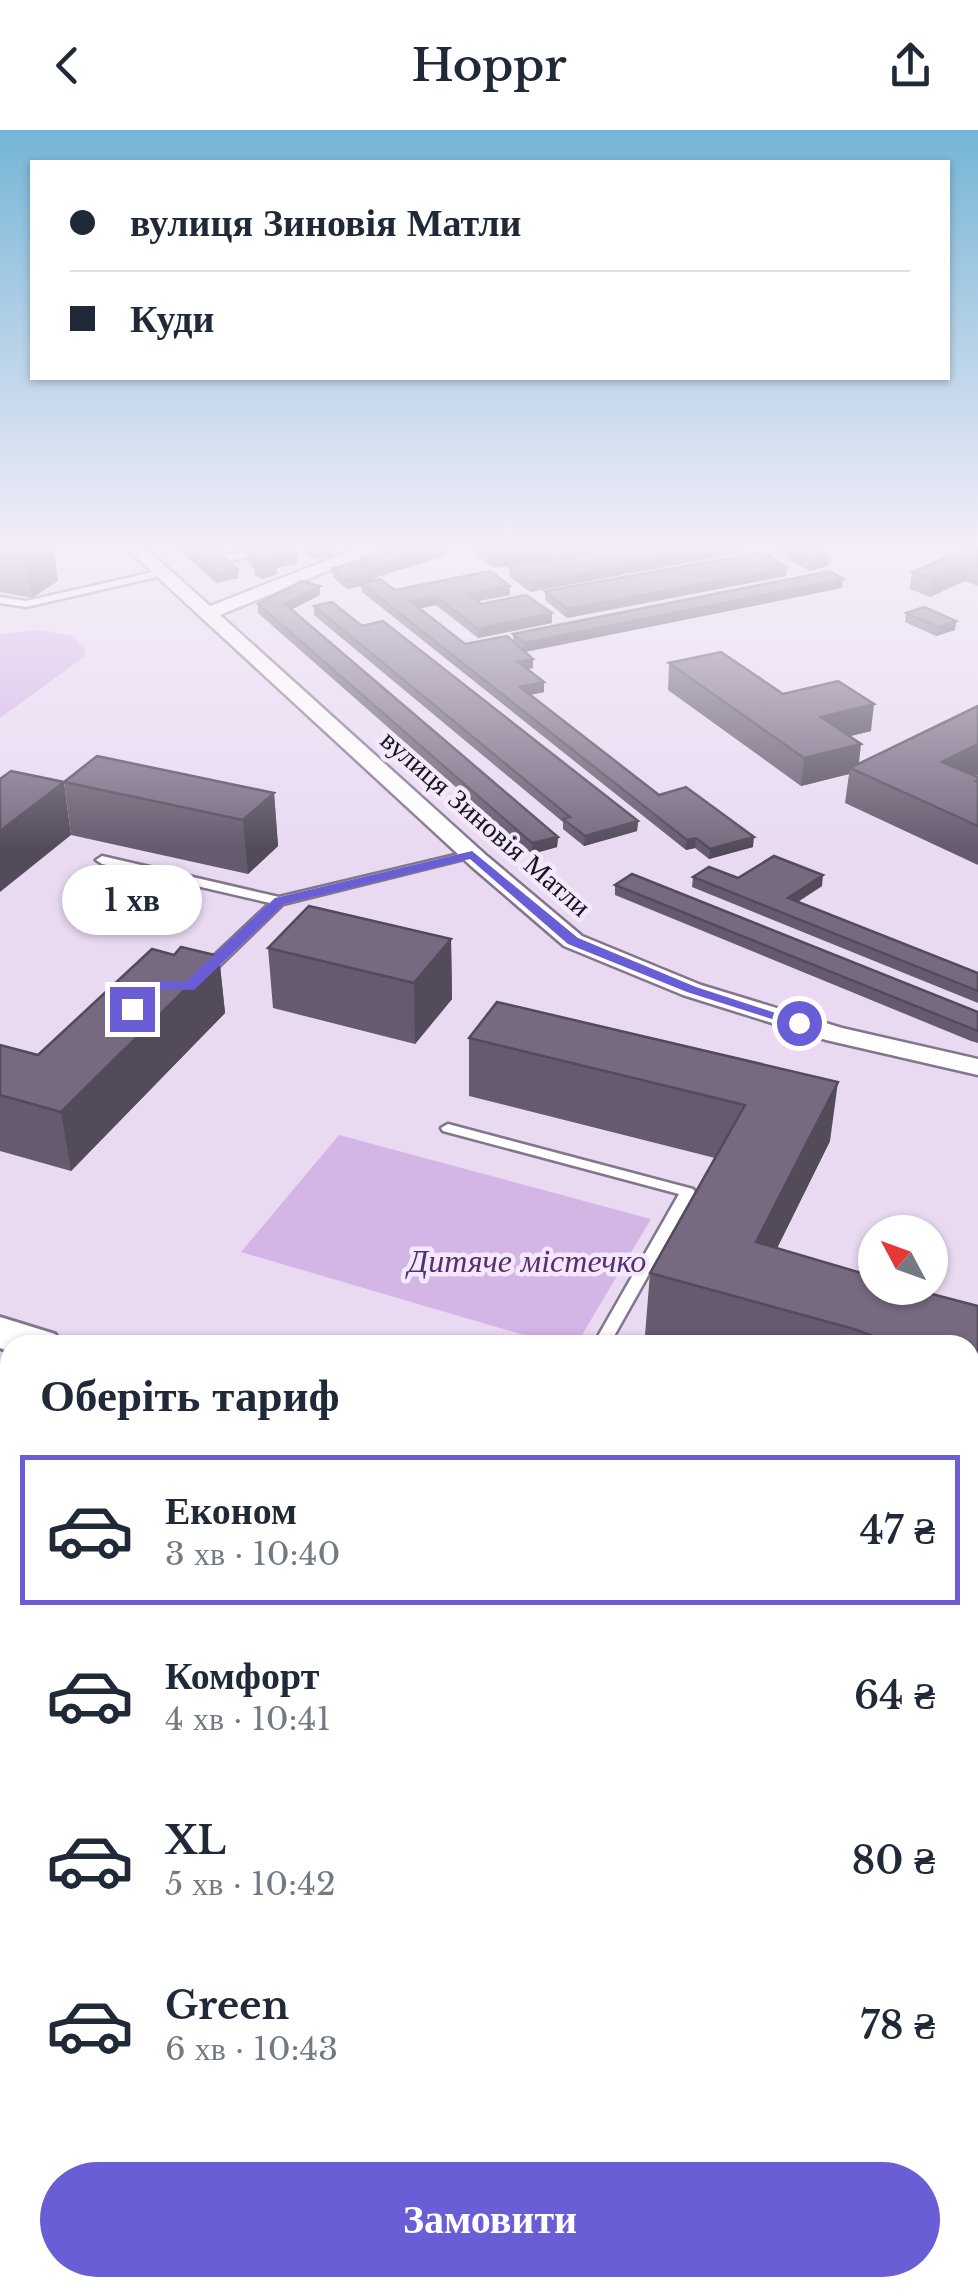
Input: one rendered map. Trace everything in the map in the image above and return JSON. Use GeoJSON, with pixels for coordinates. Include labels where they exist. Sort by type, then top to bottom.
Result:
{"type":"FeatureCollection","features":[{"type":"Feature","properties":{"kind":"street","name":"вулиця Зиновія Матли"},"geometry":{"type":"LineString","coordinates":[[243,647],[573,941],[710,995],[834,1034],[978,1067]]}},
{"type":"Feature","properties":{"kind":"lane"},"geometry":{"type":"LineString","coordinates":[[102,860],[279,901],[472,854]]}},
{"type":"Feature","properties":{"kind":"lane"},"geometry":{"type":"LineString","coordinates":[[189,987],[279,901]]}},
{"type":"Feature","properties":{"kind":"lane"},"geometry":{"type":"LineString","coordinates":[[448,1128],[688,1192],[607,1335]]}},
{"type":"Feature","properties":{"kind":"green space"},"geometry":{"type":"Polygon","coordinates":[[[0,647],[86,649],[84,657],[0,718],[0,647]]]}},
{"type":"Feature","properties":{"kind":"green space","name":"Дитяче містечко"},"geometry":{"type":"Polygon","coordinates":[[[339,1135],[651,1219],[582,1335],[524,1335],[241,1252],[339,1135]]]}},
{"type":"Feature","properties":{"kind":"building"},"geometry":{"type":"Polygon","coordinates":[[[307,647],[335,647],[558,837],[532,843],[307,647]]]}},
{"type":"Feature","properties":{"kind":"building"},"geometry":{"type":"Polygon","coordinates":[[[364,647],[416,647],[638,821],[585,836],[563,819],[570,817],[364,647]]]}},
{"type":"Feature","properties":{"kind":"building"},"geometry":{"type":"Polygon","coordinates":[[[442,647],[520,647],[533,659],[518,662],[544,682],[520,687],[659,795],[686,787],[754,837],[710,849],[696,838],[687,840],[442,647]]]}},
{"type":"Feature","properties":{"kind":"building"},"geometry":{"type":"Polygon","coordinates":[[[721,652],[783,694],[838,681],[874,704],[821,717],[861,744],[804,758],[669,663],[721,652]]]}},
{"type":"Feature","properties":{"kind":"building"},"geometry":{"type":"Polygon","coordinates":[[[978,706],[978,744],[942,762],[978,777],[978,826],[850,768],[978,706]]]}},
{"type":"Feature","properties":{"kind":"building"},"geometry":{"type":"Polygon","coordinates":[[[97,756],[274,793],[243,820],[64,782],[97,756]]]}},
{"type":"Feature","properties":{"kind":"building"},"geometry":{"type":"Polygon","coordinates":[[[11,771],[64,782],[0,831],[0,779],[11,771]]]}},
{"type":"Feature","properties":{"kind":"building"},"geometry":{"type":"Polygon","coordinates":[[[774,856],[823,875],[788,898],[978,973],[978,991],[693,877],[709,867],[738,878],[774,856]]]}},
{"type":"Feature","properties":{"kind":"building"},"geometry":{"type":"Polygon","coordinates":[[[632,874],[978,1012],[978,1031],[615,885],[632,874]]]}},
{"type":"Feature","properties":{"kind":"building"},"geometry":{"type":"Polygon","coordinates":[[[309,906],[451,939],[414,983],[268,948],[309,906]]]}},
{"type":"Feature","properties":{"kind":"building"},"geometry":{"type":"Polygon","coordinates":[[[181,947],[219,956],[61,1112],[0,1095],[0,1045],[38,1055],[152,949],[174,955],[181,947]]]}},
{"type":"Feature","properties":{"kind":"building"},"geometry":{"type":"Polygon","coordinates":[[[497,1002],[838,1082],[756,1242],[858,1272],[858,1305],[948,1305],[948,1298],[978,1306],[978,1335],[870,1335],[650,1273],[745,1105],[469,1038],[497,1002]]]}},
{"type":"Feature","properties":{"kind":"route"},"geometry":{"type":"LineString","coordinates":[[132,1009],[161,984],[189,987],[279,901],[472,854],[573,941],[692,990],[799,1023]]}}]}
